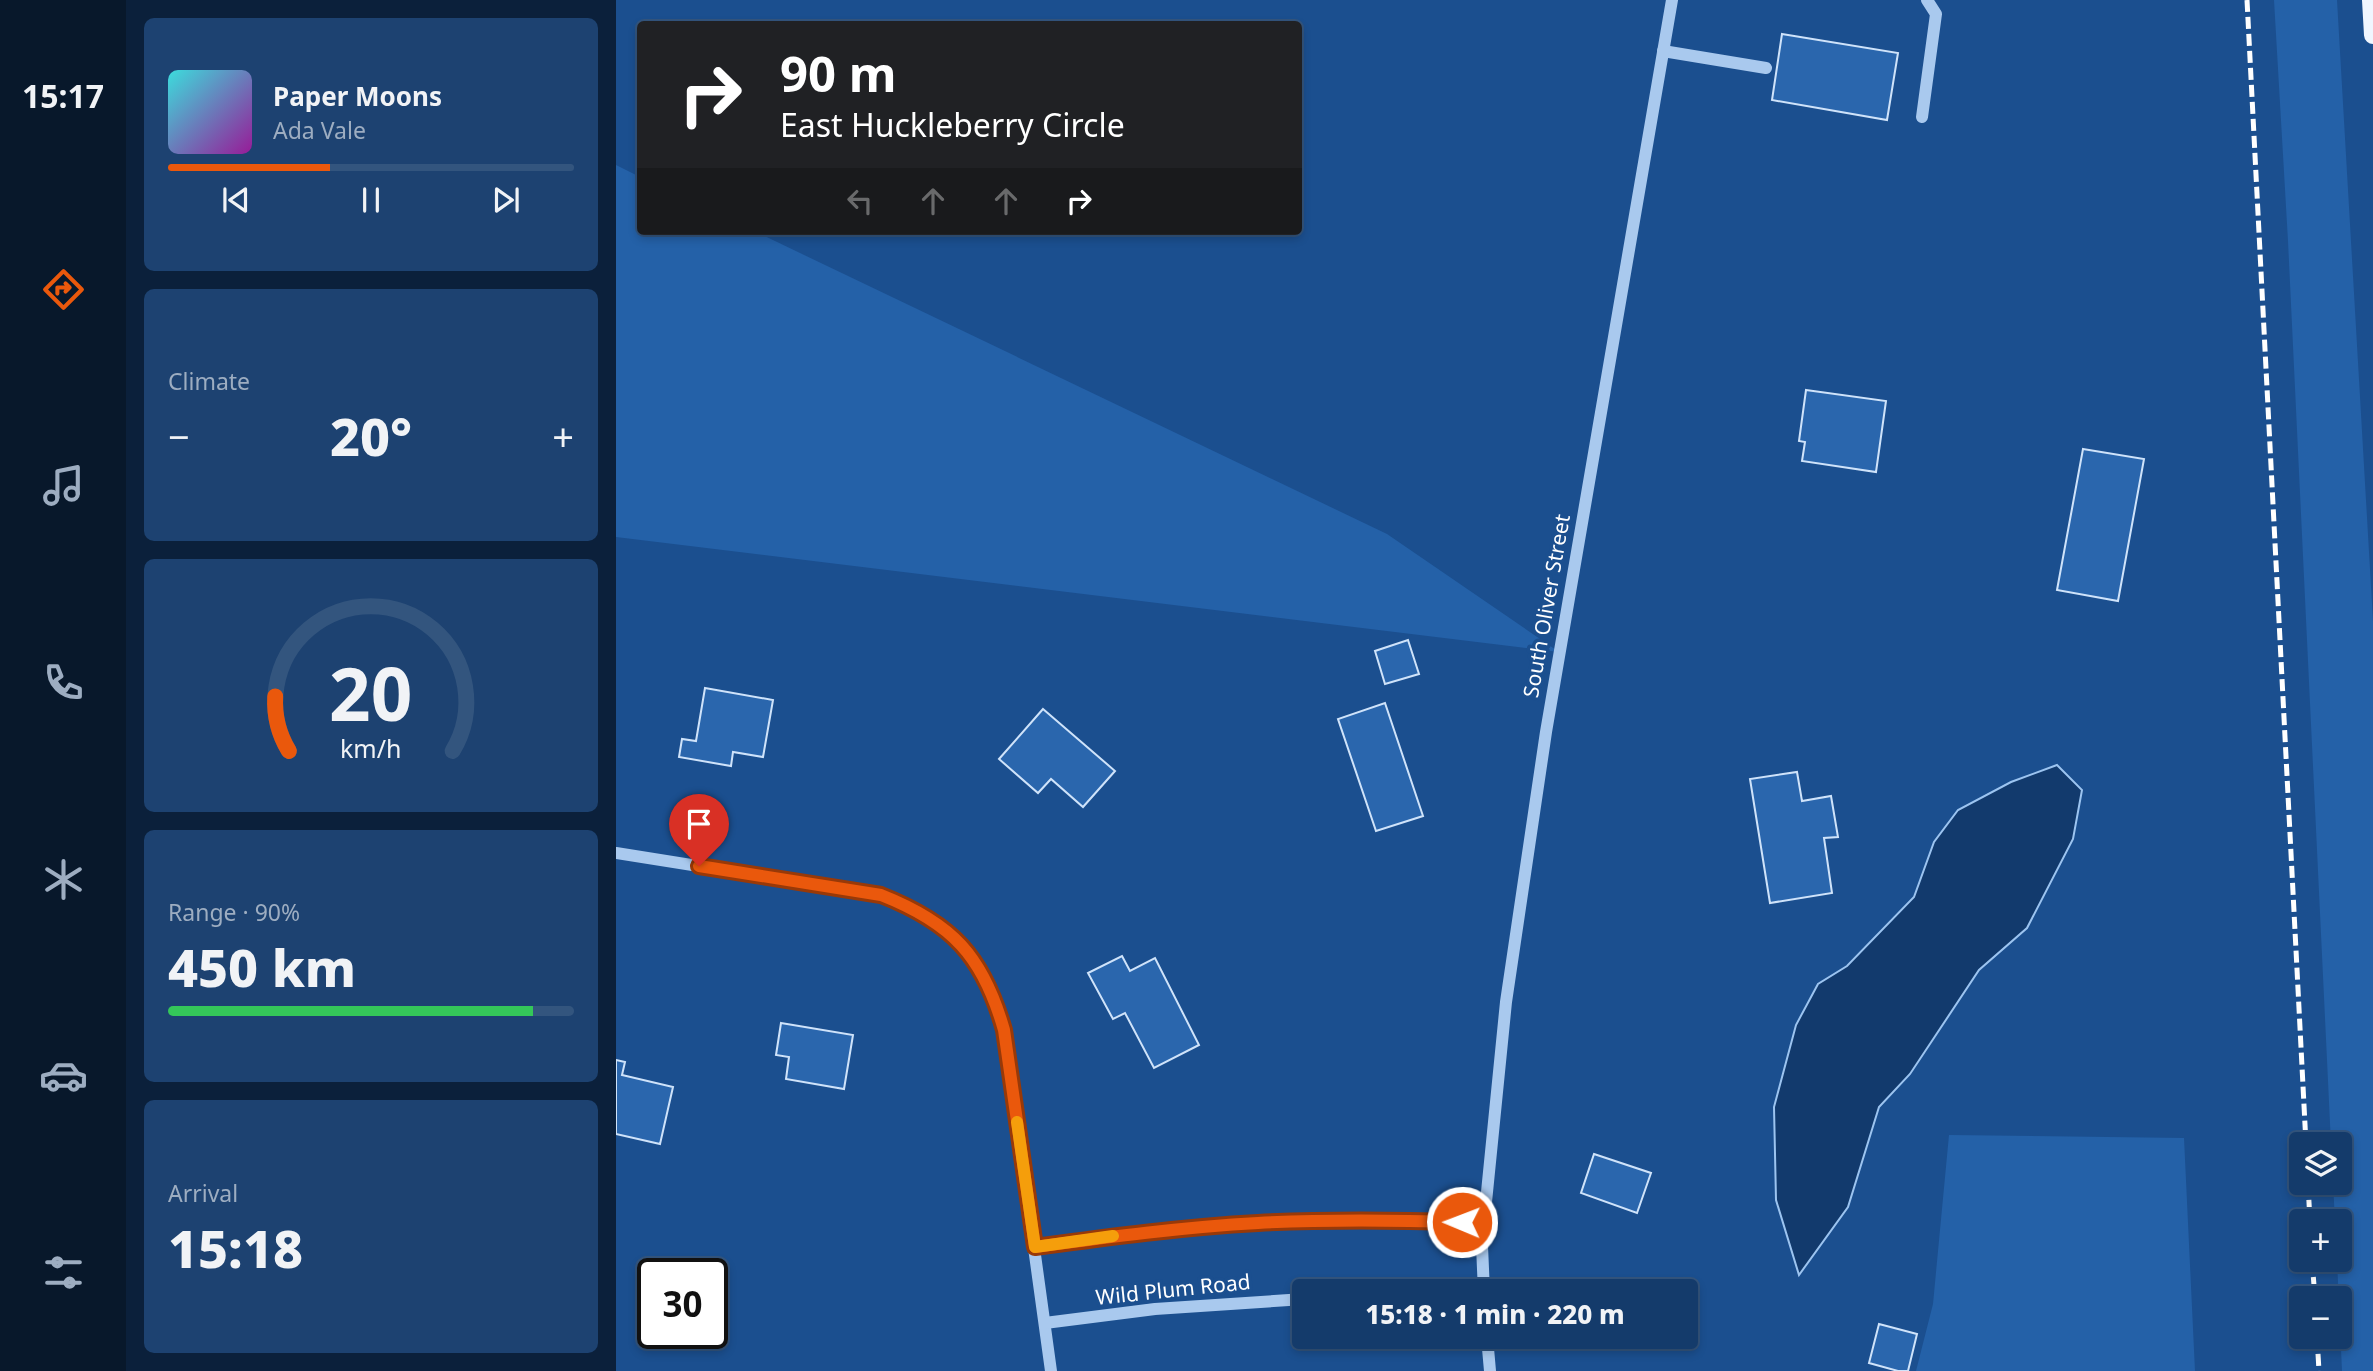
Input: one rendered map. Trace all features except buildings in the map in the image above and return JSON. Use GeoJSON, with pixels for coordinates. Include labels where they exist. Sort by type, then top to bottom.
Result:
{"type":"FeatureCollection","features":[{"type":"Feature","properties":{"kind":"main road"},"geometry":{"type":"LineString","coordinates":[[2371,0],[2373,36]]}},
{"type":"Feature","properties":{"kind":"street","name":"South Oliver Street"},"geometry":{"type":"LineString","coordinates":[[1484,1279],[1484,1222],[1506,1002],[1546,732],[1672,0]]}},
{"type":"Feature","properties":{"kind":"street"},"geometry":{"type":"LineString","coordinates":[[1922,117],[1936,14],[1927,0]]}},
{"type":"Feature","properties":{"kind":"street"},"geometry":{"type":"LineString","coordinates":[[1663,51],[1766,68]]}},
{"type":"Feature","properties":{"kind":"street"},"geometry":{"type":"LineString","coordinates":[[616,853],[881,895],[910,906],[937,922],[958,940],[982,972],[995,999],[1004,1030],[1051,1371]]}},
{"type":"Feature","properties":{"kind":"street"},"geometry":{"type":"LineString","coordinates":[[1035,1247],[1146,1232],[1259,1223],[1372,1219],[1484,1222]]}},
{"type":"Feature","properties":{"kind":"street","name":"Wild Plum Road"},"geometry":{"type":"LineString","coordinates":[[1045,1323],[1155,1309],[1292,1300]]}},
{"type":"Feature","properties":{"kind":"street"},"geometry":{"type":"LineString","coordinates":[[1488,1349],[1490,1371]]}},
{"type":"Feature","properties":{"kind":"shaded area"},"geometry":{"type":"Polygon","coordinates":[[[2274,0],[2337,0],[2373,621],[2373,1371],[2342,1371],[2341,1349],[2352,1349],[2352,1286],[2338,1286],[2338,1272],[2352,1272],[2352,1209],[2334,1209],[2334,1195],[2352,1195],[2352,1132],[2330,1132],[2274,0]]]}},
{"type":"Feature","properties":{"kind":"shaded area"},"geometry":{"type":"Polygon","coordinates":[[[616,165],[637,176],[637,235],[762,235],[1387,534],[1559,652],[616,537],[616,165]]]}},
{"type":"Feature","properties":{"kind":"shaded area"},"geometry":{"type":"Polygon","coordinates":[[[2057,765],[2082,790],[2073,839],[2027,928],[1979,970],[1910,1074],[1879,1107],[1848,1207],[1799,1275],[1776,1200],[1774,1107],[1796,1025],[1818,984],[1847,966],[1914,897],[1934,842],[1958,810],[2011,782],[2057,765]]]}},
{"type":"Feature","properties":{"kind":"shaded area"},"geometry":{"type":"Polygon","coordinates":[[[1949,1135],[2184,1138],[2195,1371],[1916,1371],[1933,1304],[1949,1135]]]}},
{"type":"Feature","properties":{"kind":"railway"},"geometry":{"type":"LineString","coordinates":[[2247,0],[2305,1132]]}},
{"type":"Feature","properties":{"kind":"railway"},"geometry":{"type":"LineString","coordinates":[[2309,1195],[2309,1209]]}},
{"type":"Feature","properties":{"kind":"railway"},"geometry":{"type":"LineString","coordinates":[[2313,1272],[2314,1286]]}},
{"type":"Feature","properties":{"kind":"railway"},"geometry":{"type":"LineString","coordinates":[[2318,1349],[2319,1371]]}},
{"type":"Feature","properties":{"kind":"slow traffic"},"geometry":{"type":"LineString","coordinates":[[1017,1122],[1035,1247],[1113,1236]]}},
{"type":"Feature","properties":{"kind":"route"},"geometry":{"type":"LineString","coordinates":[[699,866],[881,895],[910,906],[937,922],[958,940],[982,972],[995,999],[1004,1030],[1035,1247],[1146,1232],[1259,1223],[1372,1219],[1462,1222]]}}]}
